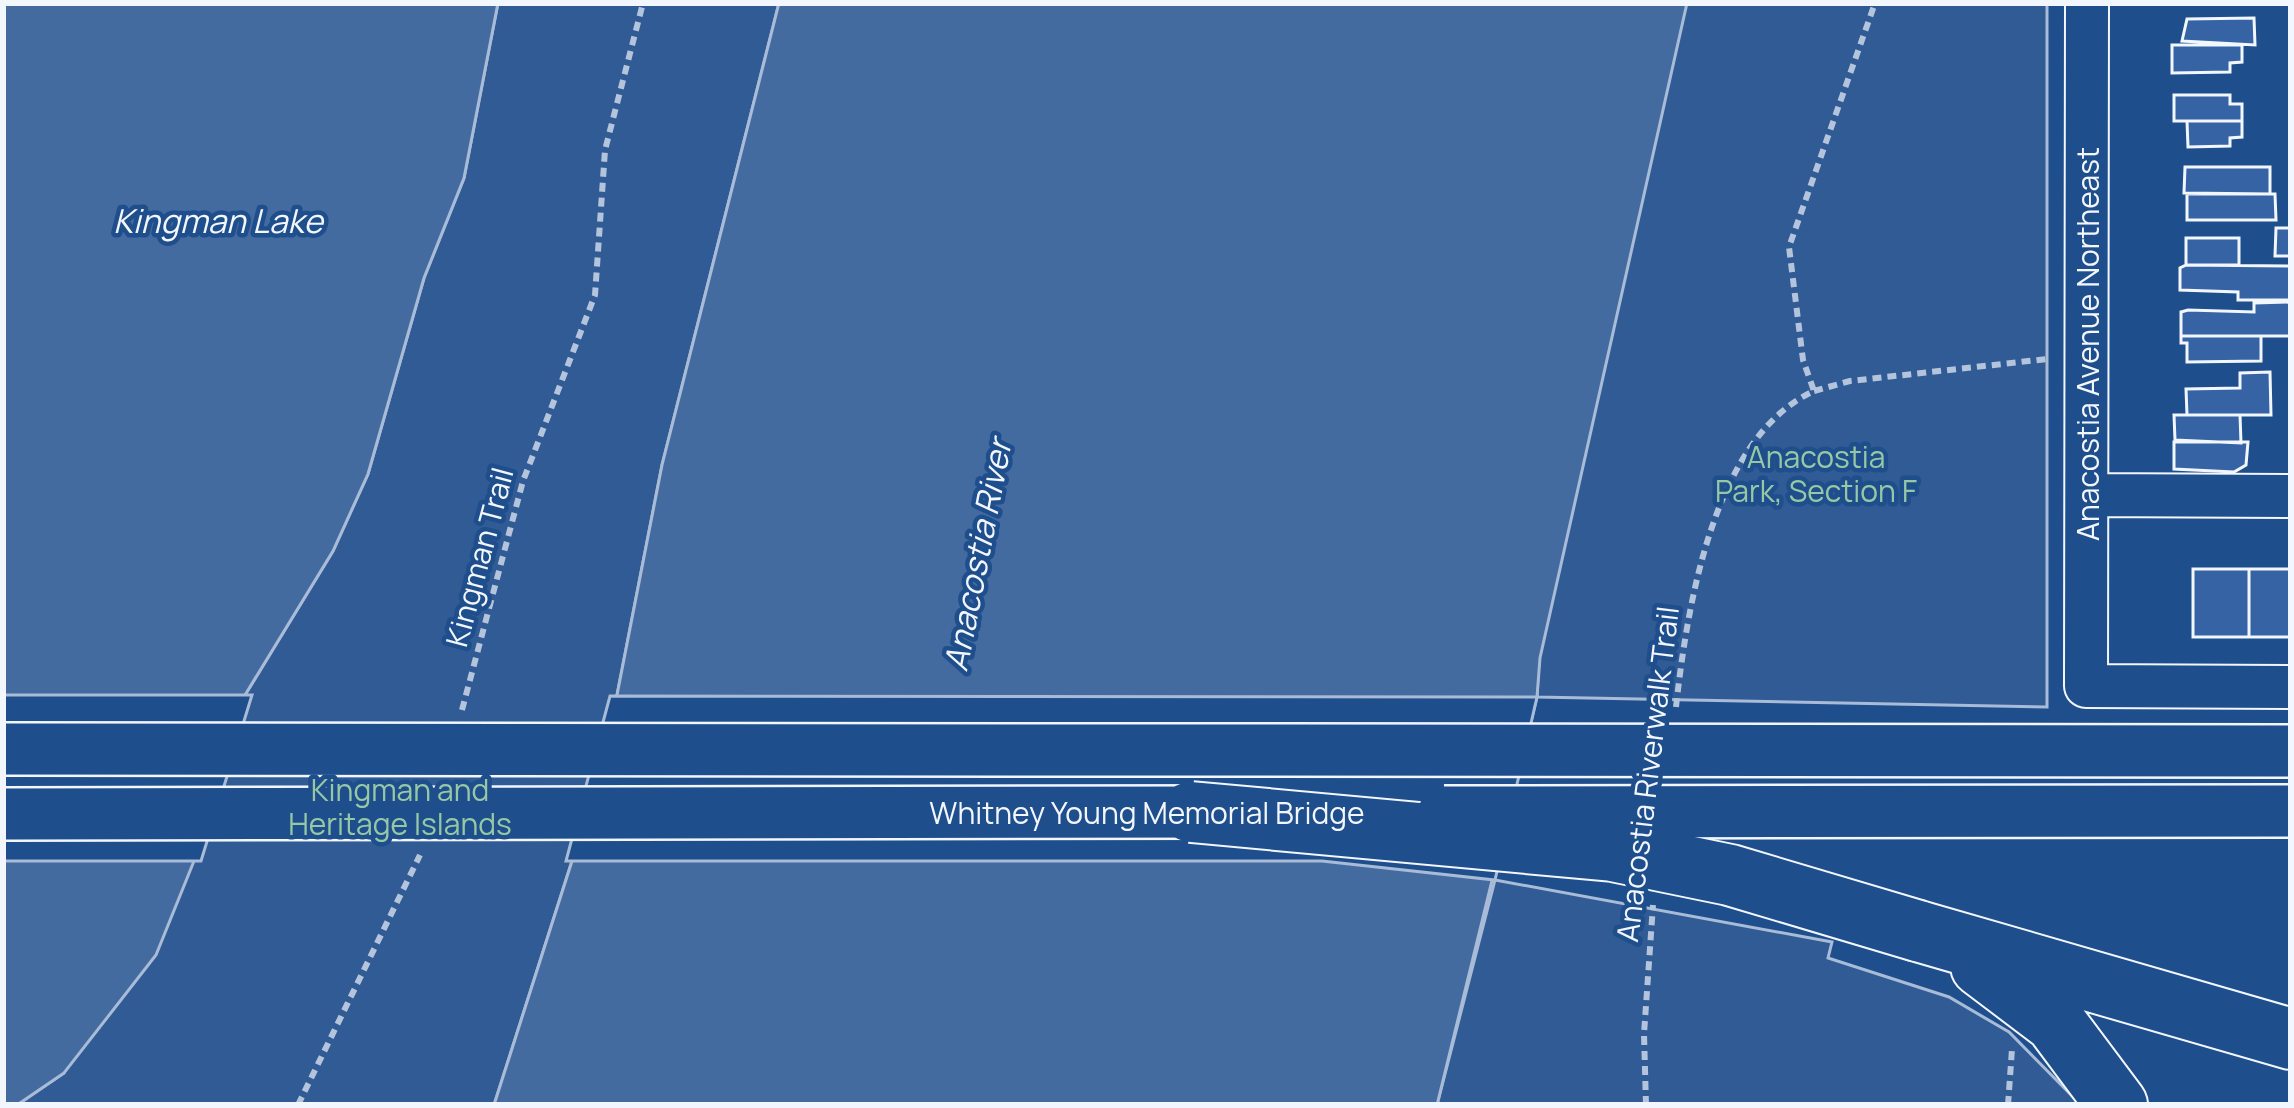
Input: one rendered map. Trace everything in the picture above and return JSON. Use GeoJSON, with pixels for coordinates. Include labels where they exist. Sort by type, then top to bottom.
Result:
{"type":"FeatureCollection","features":[{"type":"Feature","properties":{"kind":"highway"},"geometry":{"type":"LineString","coordinates":[[1191,812],[1613,851],[1730,875],[2291,1040]]}},
{"type":"Feature","properties":{"kind":"highway"},"geometry":{"type":"LineString","coordinates":[[1918,931],[2032,1001],[2075,1045],[2117,1105]]}},
{"type":"Feature","properties":{"kind":"main road","name":"Whitney Young Memorial Bridge"},"geometry":{"type":"LineString","coordinates":[[3,749],[2291,751]]}},
{"type":"Feature","properties":{"kind":"main road","name":"Whitney Young Memorial Bridge"},"geometry":{"type":"LineString","coordinates":[[3,814],[2291,811]]}},
{"type":"Feature","properties":{"kind":"street","name":"Anacostia Avenue Northeast"},"geometry":{"type":"LineString","coordinates":[[2087,3],[2086,686],[2291,687]]}},
{"type":"Feature","properties":{"kind":"street"},"geometry":{"type":"LineString","coordinates":[[2087,495],[2291,496]]}},
{"type":"Feature","properties":{"kind":"path","name":"Kingman Trail"},"geometry":{"type":"LineString","coordinates":[[456,732],[523,481],[595,295],[604,150],[643,3]]}},
{"type":"Feature","properties":{"kind":"path"},"geometry":{"type":"LineString","coordinates":[[1875,3],[1790,247],[1803,360],[1814,392],[1897,374],[2087,356]]}},
{"type":"Feature","properties":{"kind":"path","name":"Anacostia Riverwalk Trail"},"geometry":{"type":"LineString","coordinates":[[1673,729],[1698,575],[1726,496],[1749,448],[1777,413],[1814,392]]}},
{"type":"Feature","properties":{"kind":"path"},"geometry":{"type":"LineString","coordinates":[[298,1105],[414,875],[426,834]]}},
{"type":"Feature","properties":{"kind":"path","name":"Anacostia Riverwalk Trail"},"geometry":{"type":"LineString","coordinates":[[1646,1105],[1644,1034],[1655,884]]}},
{"type":"Feature","properties":{"kind":"shaded area","name":"Kingman and Heritage Islands"},"geometry":{"type":"Polygon","coordinates":[[[498,3],[779,3],[662,465],[617,695],[572,861],[494,1105],[17,1105],[64,1073],[245,695],[333,551],[368,474],[424,278],[464,178],[498,3]]]}},
{"type":"Feature","properties":{"kind":"shaded area","name":"Anacostia Park, Section F"},"geometry":{"type":"Polygon","coordinates":[[[1344,3],[2047,3],[2047,707],[1537,697],[1539,658],[1344,3]]]}},
{"type":"Feature","properties":{"kind":"shaded area"},"geometry":{"type":"Polygon","coordinates":[[[1495,880],[1832,942],[1828,958],[1949,997],[2009,1032],[2081,1105],[1437,1105],[1495,880]]]}},
{"type":"Feature","properties":{"kind":"water","name":"Kingman Lake"},"geometry":{"type":"Polygon","coordinates":[[[3,3],[498,3],[464,178],[424,278],[368,474],[333,551],[245,695],[194,861],[156,955],[64,1073],[17,1105],[3,1105],[3,3]]]}},
{"type":"Feature","properties":{"kind":"water","name":"Anacostia River"},"geometry":{"type":"Polygon","coordinates":[[[779,3],[1687,3],[1540,658],[1537,697],[1437,1105],[494,1105],[572,861],[617,695],[662,465],[779,3]]]}},
{"type":"Feature","properties":{"kind":"pier"},"geometry":{"type":"Polygon","coordinates":[[[3,695],[252,695],[201,861],[3,861],[3,695]]]}},
{"type":"Feature","properties":{"kind":"pier"},"geometry":{"type":"Polygon","coordinates":[[[610,696],[1537,697],[1495,880],[1322,861],[566,861],[610,696]]]}},
{"type":"Feature","properties":{"kind":"building"},"geometry":{"type":"Polygon","coordinates":[[[2254,18],[2255,45],[2182,41],[2187,19],[2254,18]]]}},
{"type":"Feature","properties":{"kind":"building"},"geometry":{"type":"Polygon","coordinates":[[[2172,45],[2242,45],[2242,62],[2230,63],[2230,72],[2172,73],[2172,45]]]}},
{"type":"Feature","properties":{"kind":"building"},"geometry":{"type":"Polygon","coordinates":[[[2174,95],[2230,95],[2230,104],[2242,104],[2242,121],[2174,121],[2174,95]]]}},
{"type":"Feature","properties":{"kind":"building"},"geometry":{"type":"Polygon","coordinates":[[[2187,121],[2242,121],[2242,137],[2230,138],[2230,146],[2188,147],[2187,121]]]}},
{"type":"Feature","properties":{"kind":"building"},"geometry":{"type":"Polygon","coordinates":[[[2185,167],[2270,167],[2270,194],[2184,193],[2185,167]]]}},
{"type":"Feature","properties":{"kind":"building"},"geometry":{"type":"Polygon","coordinates":[[[2187,194],[2275,194],[2276,220],[2187,220],[2187,194]]]}},
{"type":"Feature","properties":{"kind":"building"},"geometry":{"type":"Polygon","coordinates":[[[2276,228],[2291,228],[2291,256],[2275,256],[2276,228]]]}},
{"type":"Feature","properties":{"kind":"building"},"geometry":{"type":"Polygon","coordinates":[[[2186,238],[2239,238],[2239,265],[2186,265],[2186,238]]]}},
{"type":"Feature","properties":{"kind":"building"},"geometry":{"type":"Polygon","coordinates":[[[2291,266],[2291,300],[2238,300],[2238,292],[2180,290],[2180,268],[2291,266]]]}},
{"type":"Feature","properties":{"kind":"building"},"geometry":{"type":"Polygon","coordinates":[[[2291,302],[2291,336],[2181,336],[2181,312],[2254,312],[2254,303],[2291,302]]]}},
{"type":"Feature","properties":{"kind":"building"},"geometry":{"type":"Polygon","coordinates":[[[2181,336],[2261,336],[2261,361],[2187,362],[2187,343],[2181,343],[2181,336]]]}},
{"type":"Feature","properties":{"kind":"building"},"geometry":{"type":"Polygon","coordinates":[[[2270,372],[2271,415],[2187,415],[2186,389],[2240,388],[2240,373],[2270,372]]]}},
{"type":"Feature","properties":{"kind":"building"},"geometry":{"type":"Polygon","coordinates":[[[2174,415],[2240,415],[2241,443],[2175,440],[2174,415]]]}},
{"type":"Feature","properties":{"kind":"building"},"geometry":{"type":"Polygon","coordinates":[[[2174,442],[2248,442],[2246,465],[2234,472],[2174,469],[2174,442]]]}},
{"type":"Feature","properties":{"kind":"building"},"geometry":{"type":"Polygon","coordinates":[[[2193,569],[2249,569],[2249,637],[2193,637],[2193,569]]]}},
{"type":"Feature","properties":{"kind":"building"},"geometry":{"type":"Polygon","coordinates":[[[2249,569],[2291,569],[2291,637],[2249,637],[2249,569]]]}}]}
